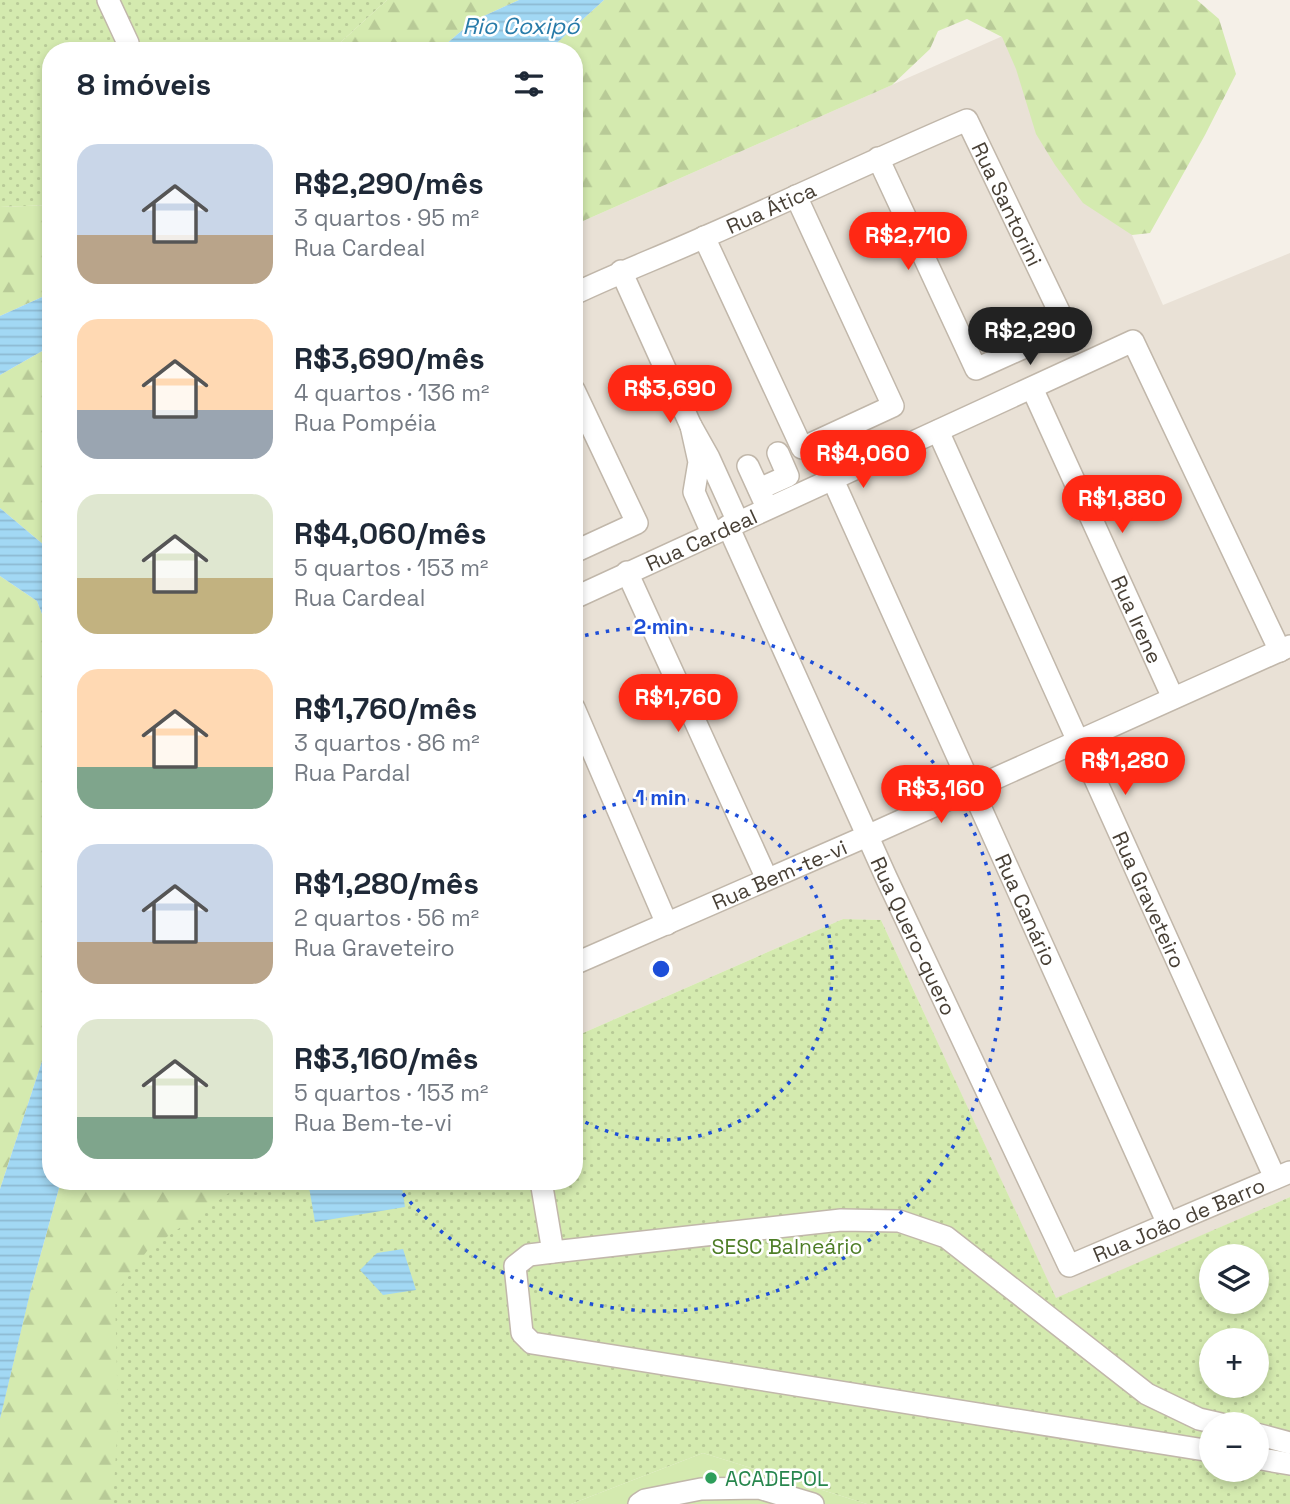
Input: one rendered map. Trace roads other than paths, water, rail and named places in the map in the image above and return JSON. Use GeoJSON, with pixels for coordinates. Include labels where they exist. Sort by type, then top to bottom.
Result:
{"type":"FeatureCollection","features":[{"type":"Feature","properties":{"kind":"street"},"geometry":{"type":"LineString","coordinates":[[108,0],[128,42]]}},
{"type":"Feature","properties":{"kind":"street","name":"Rua Ática"},"geometry":{"type":"LineString","coordinates":[[583,290],[967,120]]}},
{"type":"Feature","properties":{"kind":"street","name":"Rua Santorini"},"geometry":{"type":"LineString","coordinates":[[878,158],[976,369],[1067,328],[967,120]]}},
{"type":"Feature","properties":{"kind":"street"},"geometry":{"type":"LineString","coordinates":[[704,237],[802,448],[893,407],[796,196]]}},
{"type":"Feature","properties":{"kind":"street"},"geometry":{"type":"LineString","coordinates":[[621,271],[691,426],[703,469],[694,492],[729,526]]}},
{"type":"Feature","properties":{"kind":"street","name":"Rua Cardeal"},"geometry":{"type":"LineString","coordinates":[[583,594],[1133,341],[1285,648]]}},
{"type":"Feature","properties":{"kind":"street","name":"Rua Irene"},"geometry":{"type":"LineString","coordinates":[[1032,388],[1173,698]]}},
{"type":"Feature","properties":{"kind":"street"},"geometry":{"type":"LineString","coordinates":[[583,409],[637,523],[583,548]]}},
{"type":"Feature","properties":{"kind":"street","name":"Rua Graveteiro"},"geometry":{"type":"LineString","coordinates":[[938,431],[1077,742],[1282,1175]]}},
{"type":"Feature","properties":{"kind":"street"},"geometry":{"type":"LineString","coordinates":[[759,489],[788,476],[778,453]]}},
{"type":"Feature","properties":{"kind":"street"},"geometry":{"type":"LineString","coordinates":[[748,466],[768,509]]}},
{"type":"Feature","properties":{"kind":"street"},"geometry":{"type":"LineString","coordinates":[[703,469],[725,477],[729,526]]}},
{"type":"Feature","properties":{"kind":"street","name":"Rua Canário"},"geometry":{"type":"LineString","coordinates":[[833,480],[1168,1224]]}},
{"type":"Feature","properties":{"kind":"street","name":"Rua Quero-quero"},"geometry":{"type":"LineString","coordinates":[[729,526],[867,835],[1069,1266]]}},
{"type":"Feature","properties":{"kind":"street"},"geometry":{"type":"LineString","coordinates":[[627,572],[767,880]]}},
{"type":"Feature","properties":{"kind":"street","name":"Rua Bem-te-vi"},"geometry":{"type":"LineString","coordinates":[[583,956],[667,924],[1285,648]]}},
{"type":"Feature","properties":{"kind":"street"},"geometry":{"type":"LineString","coordinates":[[583,729],[667,924]]}},
{"type":"Feature","properties":{"kind":"street","name":"Rua João de Barro"},"geometry":{"type":"LineString","coordinates":[[1069,1266],[1282,1175]]}},
{"type":"Feature","properties":{"kind":"street"},"geometry":{"type":"LineString","coordinates":[[543,1190],[553,1252]]}},
{"type":"Feature","properties":{"kind":"street"},"geometry":{"type":"LineString","coordinates":[[1199,1419],[1147,1394],[946,1237],[899,1221],[841,1220],[553,1252],[529,1255],[515,1266],[522,1333],[532,1343],[1199,1449]]}},
{"type":"Feature","properties":{"kind":"street"},"geometry":{"type":"LineString","coordinates":[[1199,1419],[1189,1425],[1187,1436],[1199,1446]]}},
{"type":"Feature","properties":{"kind":"street"},"geometry":{"type":"LineString","coordinates":[[1269,1437],[1290,1443]]}},
{"type":"Feature","properties":{"kind":"street"},"geometry":{"type":"LineString","coordinates":[[1269,1460],[1290,1464]]}},
{"type":"Feature","properties":{"kind":"street"},"geometry":{"type":"LineString","coordinates":[[639,1504],[645,1500],[701,1489],[759,1488],[813,1504]]}},
{"type":"Feature","properties":{"kind":"water","name":"Rio Coxipó"},"geometry":{"type":"Polygon","coordinates":[[[519,0],[604,0],[558,42],[448,42],[473,21],[519,0]]]}},
{"type":"Feature","properties":{"kind":"water"},"geometry":{"type":"Polygon","coordinates":[[[42,297],[42,351],[0,375],[0,316],[42,297]]]}},
{"type":"Feature","properties":{"kind":"water"},"geometry":{"type":"Polygon","coordinates":[[[0,508],[42,543],[42,614],[37,601],[0,576],[0,508]]]}},
{"type":"Feature","properties":{"kind":"water"},"geometry":{"type":"Polygon","coordinates":[[[42,1061],[42,1190],[58,1190],[31,1289],[0,1419],[0,1189],[42,1061]]]}},
{"type":"Feature","properties":{"kind":"water"},"geometry":{"type":"Polygon","coordinates":[[[310,1190],[402,1190],[405,1207],[315,1222],[310,1190]]]}},
{"type":"Feature","properties":{"kind":"water"},"geometry":{"type":"Polygon","coordinates":[[[403,1249],[416,1290],[383,1295],[360,1270],[377,1253],[403,1249]]]}},
{"type":"Feature","properties":{"kind":"place","name":"ACADEPOL"},"geometry":{"type":"Point","coordinates":[711,1478]}},
{"type":"Feature","properties":{"kind":"park label","name":"SESC Balneário"},"geometry":{"type":"Point","coordinates":[787,1246]}}]}
